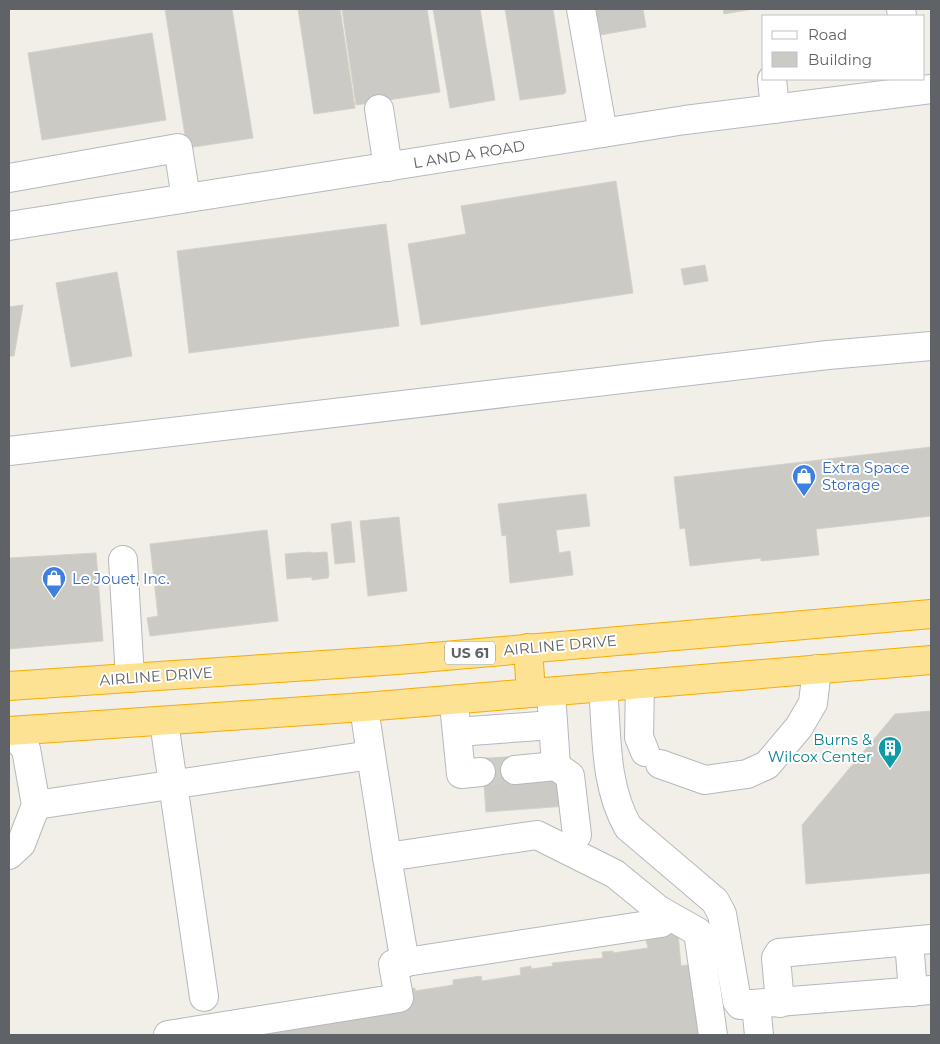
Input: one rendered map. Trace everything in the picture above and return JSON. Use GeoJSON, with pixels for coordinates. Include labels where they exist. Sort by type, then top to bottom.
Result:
{"type":"FeatureCollection","features":[{"type":"Feature","properties":{"kind":"highway","name":"AIRLINE DRIVE"},"geometry":{"type":"LineString","coordinates":[[9,686],[398,660],[931,614]]}},
{"type":"Feature","properties":{"kind":"highway"},"geometry":{"type":"LineString","coordinates":[[528,648],[541,692]]}},
{"type":"Feature","properties":{"kind":"highway"},"geometry":{"type":"LineString","coordinates":[[9,731],[364,707],[931,660]]}},
{"type":"Feature","properties":{"kind":"street"},"geometry":{"type":"LineString","coordinates":[[581,9],[603,133]]}},
{"type":"Feature","properties":{"kind":"street"},"geometry":{"type":"LineString","coordinates":[[772,80],[776,109]]}},
{"type":"Feature","properties":{"kind":"street","name":"L AND A ROAD"},"geometry":{"type":"LineString","coordinates":[[10,220],[186,198],[603,133],[776,109],[851,89],[917,86]]}},
{"type":"Feature","properties":{"kind":"street"},"geometry":{"type":"LineString","coordinates":[[379,109],[388,167]]}},
{"type":"Feature","properties":{"kind":"street"},"geometry":{"type":"LineString","coordinates":[[9,178],[178,148],[186,198]]}},
{"type":"Feature","properties":{"kind":"street"},"geometry":{"type":"LineString","coordinates":[[9,451],[799,359],[931,346]]}},
{"type":"Feature","properties":{"kind":"street"},"geometry":{"type":"LineString","coordinates":[[123,560],[130,678]]}},
{"type":"Feature","properties":{"kind":"street"},"geometry":{"type":"LineString","coordinates":[[640,684],[639,737],[653,758],[705,780],[747,774],[767,765],[799,727],[814,703],[818,669]]}},
{"type":"Feature","properties":{"kind":"street"},"geometry":{"type":"LineString","coordinates":[[603,687],[611,780],[619,811],[628,827],[715,901],[722,914],[737,1001],[740,1005],[768,1004],[922,991],[920,940],[779,953],[776,958],[768,1004],[759,1035]]}},
{"type":"Feature","properties":{"kind":"street"},"geometry":{"type":"LineString","coordinates":[[541,692],[555,747],[570,776],[577,835]]}},
{"type":"Feature","properties":{"kind":"street"},"geometry":{"type":"LineString","coordinates":[[454,700],[469,754],[555,747]]}},
{"type":"Feature","properties":{"kind":"street"},"geometry":{"type":"LineString","coordinates":[[364,707],[405,963]]}},
{"type":"Feature","properties":{"kind":"street"},"geometry":{"type":"LineString","coordinates":[[164,722],[205,1029]]}},
{"type":"Feature","properties":{"kind":"street"},"geometry":{"type":"LineString","coordinates":[[9,731],[26,749],[36,805],[21,844],[9,855]]}},
{"type":"Feature","properties":{"kind":"street"},"geometry":{"type":"LineString","coordinates":[[514,761],[555,747]]}},
{"type":"Feature","properties":{"kind":"street"},"geometry":{"type":"LineString","coordinates":[[36,805],[371,755]]}},
{"type":"Feature","properties":{"kind":"street"},"geometry":{"type":"LineString","coordinates":[[387,857],[537,835],[615,874],[659,910],[698,932],[713,1035]]}},
{"type":"Feature","properties":{"kind":"street"},"geometry":{"type":"LineString","coordinates":[[168,1035],[399,998],[393,964],[661,923],[659,910]]}},
{"type":"Feature","properties":{"kind":"building"},"geometry":{"type":"Polygon","coordinates":[[[165,9],[232,9],[253,138],[187,148],[165,9]]]}},
{"type":"Feature","properties":{"kind":"building"},"geometry":{"type":"Polygon","coordinates":[[[298,9],[340,9],[355,108],[314,114],[298,9]]]}},
{"type":"Feature","properties":{"kind":"building"},"geometry":{"type":"Polygon","coordinates":[[[342,9],[427,9],[440,92],[356,105],[342,9]]]}},
{"type":"Feature","properties":{"kind":"building"},"geometry":{"type":"Polygon","coordinates":[[[433,9],[480,9],[495,100],[450,108],[433,9]]]}},
{"type":"Feature","properties":{"kind":"building"},"geometry":{"type":"Polygon","coordinates":[[[505,9],[553,9],[566,92],[564,94],[520,100],[505,9]]]}},
{"type":"Feature","properties":{"kind":"building"},"geometry":{"type":"Polygon","coordinates":[[[596,9],[643,9],[646,27],[600,35],[596,9]]]}},
{"type":"Feature","properties":{"kind":"building"},"geometry":{"type":"Polygon","coordinates":[[[723,9],[753,9],[724,14],[723,9]]]}},
{"type":"Feature","properties":{"kind":"building"},"geometry":{"type":"Polygon","coordinates":[[[152,33],[166,120],[42,140],[28,53],[152,33]]]}},
{"type":"Feature","properties":{"kind":"building"},"geometry":{"type":"Polygon","coordinates":[[[616,181],[633,293],[421,325],[408,244],[466,234],[461,206],[616,181]]]}},
{"type":"Feature","properties":{"kind":"building"},"geometry":{"type":"Polygon","coordinates":[[[386,224],[399,326],[189,353],[177,251],[386,224]]]}},
{"type":"Feature","properties":{"kind":"building"},"geometry":{"type":"Polygon","coordinates":[[[705,265],[708,281],[684,285],[681,269],[705,265]]]}},
{"type":"Feature","properties":{"kind":"building"},"geometry":{"type":"Polygon","coordinates":[[[117,272],[132,356],[71,367],[56,283],[117,272]]]}},
{"type":"Feature","properties":{"kind":"building"},"geometry":{"type":"Polygon","coordinates":[[[23,305],[14,356],[9,356],[9,307],[23,305]]]}},
{"type":"Feature","properties":{"kind":"building","name":"Extra Space Storage"},"geometry":{"type":"Polygon","coordinates":[[[931,447],[931,516],[816,529],[819,555],[761,561],[761,558],[690,566],[685,528],[680,529],[674,477],[931,447]]]}},
{"type":"Feature","properties":{"kind":"building"},"geometry":{"type":"Polygon","coordinates":[[[586,494],[590,526],[556,530],[559,553],[570,551],[573,575],[510,583],[506,535],[502,536],[498,504],[586,494]]]}},
{"type":"Feature","properties":{"kind":"building"},"geometry":{"type":"Polygon","coordinates":[[[399,517],[407,591],[368,596],[360,521],[399,517]]]}},
{"type":"Feature","properties":{"kind":"building"},"geometry":{"type":"Polygon","coordinates":[[[351,521],[355,562],[335,564],[331,524],[351,521]]]}},
{"type":"Feature","properties":{"kind":"building"},"geometry":{"type":"Polygon","coordinates":[[[267,530],[278,621],[150,636],[147,618],[158,616],[150,544],[267,530]]]}},
{"type":"Feature","properties":{"kind":"building"},"geometry":{"type":"Polygon","coordinates":[[[327,552],[328,578],[312,580],[312,577],[287,579],[285,554],[327,552]]]}},
{"type":"Feature","properties":{"kind":"building","name":"Le Jouet, Inc."},"geometry":{"type":"Polygon","coordinates":[[[96,553],[103,641],[9,649],[9,558],[96,553]]]}},
{"type":"Feature","properties":{"kind":"building","name":"Burns & Wilcox Center"},"geometry":{"type":"Polygon","coordinates":[[[931,711],[931,873],[806,884],[802,825],[895,714],[931,711]]]}},
{"type":"Feature","properties":{"kind":"building"},"geometry":{"type":"Polygon","coordinates":[[[565,778],[567,806],[486,812],[484,785],[565,778]]]}},
{"type":"Feature","properties":{"kind":"building"},"geometry":{"type":"Polygon","coordinates":[[[678,933],[681,966],[693,964],[704,1035],[231,1035],[404,990],[415,988],[415,991],[453,985],[453,980],[481,976],[482,981],[521,975],[520,968],[531,966],[531,969],[553,966],[552,963],[603,958],[602,952],[613,951],[613,953],[648,948],[646,940],[678,933]]]}},
{"type":"Feature","properties":{"kind":"tunnel"},"geometry":{"type":"LineString","coordinates":[[481,772],[515,770]]}},
{"type":"Feature","properties":{"kind":"place","name":"Extra Space Storage"},"geometry":{"type":"Point","coordinates":[804,497]}},
{"type":"Feature","properties":{"kind":"place","name":"Le Jouet, Inc."},"geometry":{"type":"Point","coordinates":[54,599]}},
{"type":"Feature","properties":{"kind":"place","name":"Burns & Wilcox Center"},"geometry":{"type":"Point","coordinates":[890,769]}}]}
